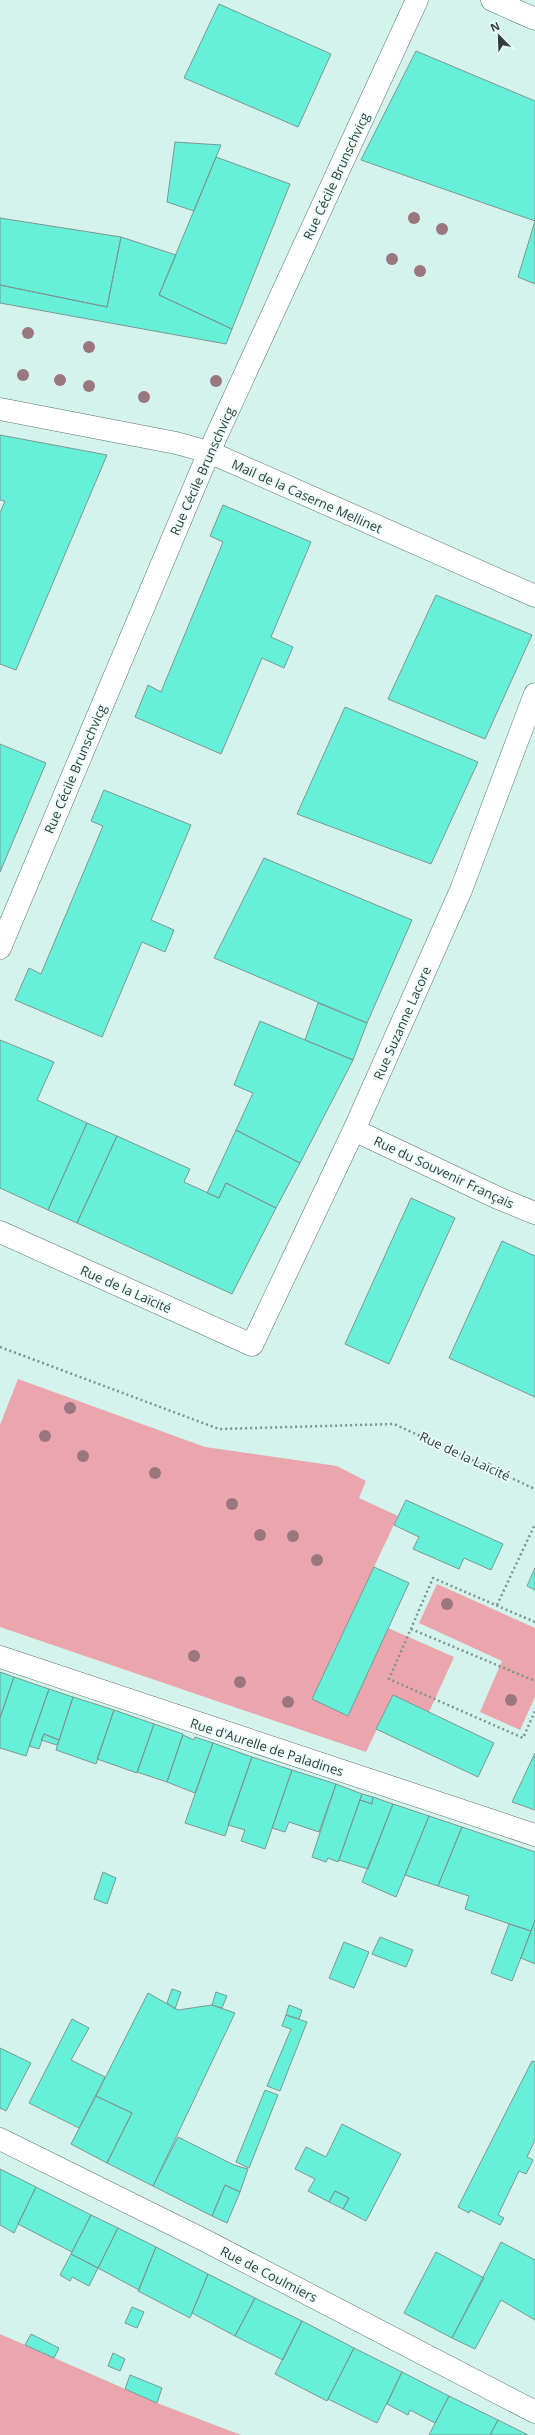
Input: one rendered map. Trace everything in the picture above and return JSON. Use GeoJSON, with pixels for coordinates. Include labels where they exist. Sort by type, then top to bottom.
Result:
{"type":"FeatureCollection","features":[{"type":"Feature","properties":{"kind":"street","name":"Rue Cécile Brunschvicg"},"geometry":{"type":"LineString","coordinates":[[0,948],[209,452],[417,0]]}},
{"type":"Feature","properties":{"kind":"street"},"geometry":{"type":"LineString","coordinates":[[492,0],[535,19]]}},
{"type":"Feature","properties":{"kind":"street","name":"Mail de la Caserne Mellinet"},"geometry":{"type":"LineString","coordinates":[[0,409],[176,443],[209,452],[535,596]]}},
{"type":"Feature","properties":{"kind":"street","name":"Rue Suzanne Lacore"},"geometry":{"type":"LineString","coordinates":[[252,1345],[354,1130],[461,890],[535,694]]}},
{"type":"Feature","properties":{"kind":"street","name":"Rue du Souvenir Français"},"geometry":{"type":"LineString","coordinates":[[354,1130],[498,1198],[535,1213]]}},
{"type":"Feature","properties":{"kind":"street","name":"Rue de la Laïcité"},"geometry":{"type":"LineString","coordinates":[[0,1232],[252,1345]]}},
{"type":"Feature","properties":{"kind":"street","name":"Rue d'Aurelle de Paladines"},"geometry":{"type":"LineString","coordinates":[[0,1657],[535,1835]]}},
{"type":"Feature","properties":{"kind":"street","name":"Rue de Coulmiers"},"geometry":{"type":"LineString","coordinates":[[0,2139],[204,2240],[535,2412]]}},
{"type":"Feature","properties":{"kind":"path","name":"Rue de la Laïcité"},"geometry":{"type":"LineString","coordinates":[[0,1348],[219,1429],[394,1424],[535,1489]]}},
{"type":"Feature","properties":{"kind":"path"},"geometry":{"type":"LineString","coordinates":[[497,1605],[535,1524]]}},
{"type":"Feature","properties":{"kind":"path"},"geometry":{"type":"LineString","coordinates":[[535,1622],[433,1578],[389,1679],[523,1738],[535,1712]]}},
{"type":"Feature","properties":{"kind":"path"},"geometry":{"type":"LineString","coordinates":[[410,1629],[535,1681]]}},
{"type":"Feature","properties":{"kind":"shaded area"},"geometry":{"type":"Polygon","coordinates":[[[18,1379],[205,1447],[337,1466],[366,1481],[359,1498],[398,1516],[312,1699],[388,1628],[454,1657],[429,1712],[393,1695],[366,1752],[0,1627],[0,1425],[18,1379]]]}},
{"type":"Feature","properties":{"kind":"shaded area"},"geometry":{"type":"Polygon","coordinates":[[[437,1584],[535,1628],[535,1697],[520,1730],[480,1712],[502,1661],[419,1623],[437,1584]]]}},
{"type":"Feature","properties":{"kind":"shaded area"},"geometry":{"type":"Polygon","coordinates":[[[0,2334],[157,2403],[241,2435],[0,2435],[0,2334]]]}},
{"type":"Feature","properties":{"kind":"building"},"geometry":{"type":"Polygon","coordinates":[[[219,4],[331,54],[298,127],[184,78],[219,4]]]}},
{"type":"Feature","properties":{"kind":"building"},"geometry":{"type":"Polygon","coordinates":[[[416,51],[535,101],[535,221],[361,160],[416,51]]]}},
{"type":"Feature","properties":{"kind":"building"},"geometry":{"type":"Polygon","coordinates":[[[175,142],[221,145],[194,211],[167,202],[175,142]]]}},
{"type":"Feature","properties":{"kind":"building"},"geometry":{"type":"Polygon","coordinates":[[[216,157],[290,184],[232,329],[159,295],[216,157]]]}},
{"type":"Feature","properties":{"kind":"building"},"geometry":{"type":"Polygon","coordinates":[[[0,218],[121,237],[107,307],[0,285],[0,218]]]}},
{"type":"Feature","properties":{"kind":"building"},"geometry":{"type":"Polygon","coordinates":[[[535,221],[535,284],[518,277],[535,221]]]}},
{"type":"Feature","properties":{"kind":"building"},"geometry":{"type":"Polygon","coordinates":[[[121,237],[176,255],[159,295],[232,329],[226,344],[0,303],[0,285],[107,307],[121,237]]]}},
{"type":"Feature","properties":{"kind":"building"},"geometry":{"type":"Polygon","coordinates":[[[0,435],[107,455],[16,670],[0,664],[0,513],[5,501],[0,500],[0,435]]]}},
{"type":"Feature","properties":{"kind":"building"},"geometry":{"type":"Polygon","coordinates":[[[223,505],[311,542],[271,637],[293,647],[284,668],[262,658],[221,754],[135,717],[148,685],[161,692],[223,542],[210,536],[223,505]]]}},
{"type":"Feature","properties":{"kind":"building"},"geometry":{"type":"Polygon","coordinates":[[[436,595],[532,635],[485,739],[388,699],[436,595]]]}},
{"type":"Feature","properties":{"kind":"building"},"geometry":{"type":"Polygon","coordinates":[[[345,707],[478,762],[431,864],[297,814],[345,707]]]}},
{"type":"Feature","properties":{"kind":"building"},"geometry":{"type":"Polygon","coordinates":[[[0,744],[46,763],[0,872],[0,744]]]}},
{"type":"Feature","properties":{"kind":"building"},"geometry":{"type":"Polygon","coordinates":[[[104,790],[191,825],[151,920],[174,930],[165,952],[142,942],[102,1037],[15,1000],[29,968],[41,974],[103,826],[91,821],[104,790]]]}},
{"type":"Feature","properties":{"kind":"building"},"geometry":{"type":"Polygon","coordinates":[[[264,858],[412,920],[367,1023],[214,958],[264,858]]]}},
{"type":"Feature","properties":{"kind":"building"},"geometry":{"type":"Polygon","coordinates":[[[318,1003],[367,1023],[353,1060],[305,1040],[318,1003]]]}},
{"type":"Feature","properties":{"kind":"building"},"geometry":{"type":"Polygon","coordinates":[[[260,1021],[353,1060],[300,1163],[236,1130],[253,1093],[234,1085],[260,1021]]]}},
{"type":"Feature","properties":{"kind":"building"},"geometry":{"type":"Polygon","coordinates":[[[0,1040],[54,1062],[37,1100],[87,1123],[48,1210],[0,1188],[0,1040]]]}},
{"type":"Feature","properties":{"kind":"building"},"geometry":{"type":"Polygon","coordinates":[[[87,1123],[117,1136],[77,1223],[48,1210],[87,1123]]]}},
{"type":"Feature","properties":{"kind":"building"},"geometry":{"type":"Polygon","coordinates":[[[236,1130],[300,1163],[276,1208],[226,1183],[219,1198],[207,1193],[236,1130]]]}},
{"type":"Feature","properties":{"kind":"building"},"geometry":{"type":"Polygon","coordinates":[[[117,1136],[190,1169],[184,1182],[219,1198],[226,1183],[276,1208],[232,1294],[77,1223],[117,1136]]]}},
{"type":"Feature","properties":{"kind":"building"},"geometry":{"type":"Polygon","coordinates":[[[411,1198],[455,1218],[389,1364],[345,1344],[411,1198]]]}},
{"type":"Feature","properties":{"kind":"building"},"geometry":{"type":"Polygon","coordinates":[[[502,1241],[535,1256],[535,1397],[449,1358],[502,1241]]]}},
{"type":"Feature","properties":{"kind":"building"},"geometry":{"type":"Polygon","coordinates":[[[406,1500],[503,1544],[491,1570],[464,1558],[459,1569],[413,1549],[419,1537],[394,1525],[406,1500]]]}},
{"type":"Feature","properties":{"kind":"building"},"geometry":{"type":"Polygon","coordinates":[[[374,1567],[409,1583],[348,1716],[312,1699],[374,1567]]]}},
{"type":"Feature","properties":{"kind":"building"},"geometry":{"type":"Polygon","coordinates":[[[535,1568],[535,1590],[527,1586],[535,1568]]]}},
{"type":"Feature","properties":{"kind":"building"},"geometry":{"type":"Polygon","coordinates":[[[0,1672],[14,1677],[0,1718],[0,1672]]]}},
{"type":"Feature","properties":{"kind":"building"},"geometry":{"type":"Polygon","coordinates":[[[14,1677],[49,1689],[26,1756],[0,1748],[0,1718],[14,1677]]]}},
{"type":"Feature","properties":{"kind":"building"},"geometry":{"type":"Polygon","coordinates":[[[49,1689],[73,1697],[59,1740],[44,1734],[39,1749],[29,1746],[49,1689]]]}},
{"type":"Feature","properties":{"kind":"building"},"geometry":{"type":"Polygon","coordinates":[[[393,1695],[494,1743],[478,1777],[376,1729],[393,1695]]]}},
{"type":"Feature","properties":{"kind":"building"},"geometry":{"type":"Polygon","coordinates":[[[73,1697],[114,1710],[96,1764],[56,1750],[73,1697]]]}},
{"type":"Feature","properties":{"kind":"building"},"geometry":{"type":"Polygon","coordinates":[[[114,1710],[154,1724],[137,1773],[97,1759],[114,1710]]]}},
{"type":"Feature","properties":{"kind":"building"},"geometry":{"type":"Polygon","coordinates":[[[154,1724],[183,1734],[167,1782],[137,1772],[154,1724]]]}},
{"type":"Feature","properties":{"kind":"building"},"geometry":{"type":"Polygon","coordinates":[[[44,1734],[59,1740],[57,1745],[41,1740],[44,1734]]]}},
{"type":"Feature","properties":{"kind":"building"},"geometry":{"type":"Polygon","coordinates":[[[183,1735],[194,1740],[195,1737],[213,1743],[195,1793],[167,1782],[183,1735]]]}},
{"type":"Feature","properties":{"kind":"building"},"geometry":{"type":"Polygon","coordinates":[[[213,1743],[252,1757],[225,1836],[185,1823],[213,1743]]]}},
{"type":"Feature","properties":{"kind":"building"},"geometry":{"type":"Polygon","coordinates":[[[535,1753],[535,1810],[512,1802],[535,1753]]]}},
{"type":"Feature","properties":{"kind":"building"},"geometry":{"type":"Polygon","coordinates":[[[252,1757],[292,1770],[265,1849],[241,1841],[245,1830],[228,1825],[252,1757]]]}},
{"type":"Feature","properties":{"kind":"building"},"geometry":{"type":"Polygon","coordinates":[[[292,1770],[336,1784],[319,1832],[289,1822],[285,1832],[272,1828],[292,1770]]]}},
{"type":"Feature","properties":{"kind":"building"},"geometry":{"type":"Polygon","coordinates":[[[336,1784],[362,1794],[338,1862],[328,1858],[326,1862],[312,1857],[336,1784]]]}},
{"type":"Feature","properties":{"kind":"building"},"geometry":{"type":"Polygon","coordinates":[[[362,1794],[373,1797],[372,1804],[360,1800],[362,1794]]]}},
{"type":"Feature","properties":{"kind":"building"},"geometry":{"type":"Polygon","coordinates":[[[373,1797],[393,1804],[368,1869],[339,1860],[360,1800],[372,1804],[373,1797]]]}},
{"type":"Feature","properties":{"kind":"building"},"geometry":{"type":"Polygon","coordinates":[[[393,1804],[429,1816],[396,1897],[362,1882],[393,1804]]]}},
{"type":"Feature","properties":{"kind":"building"},"geometry":{"type":"Polygon","coordinates":[[[429,1816],[462,1827],[438,1886],[405,1875],[429,1816]]]}},
{"type":"Feature","properties":{"kind":"building"},"geometry":{"type":"Polygon","coordinates":[[[462,1827],[535,1852],[535,1920],[531,1931],[465,1909],[469,1896],[438,1886],[462,1827]]]}},
{"type":"Feature","properties":{"kind":"building"},"geometry":{"type":"Polygon","coordinates":[[[103,1872],[116,1878],[107,1904],[94,1899],[103,1872]]]}},
{"type":"Feature","properties":{"kind":"building"},"geometry":{"type":"Polygon","coordinates":[[[535,1920],[535,1964],[521,1958],[535,1920]]]}},
{"type":"Feature","properties":{"kind":"building"},"geometry":{"type":"Polygon","coordinates":[[[509,1924],[531,1931],[512,1981],[491,1973],[509,1924]]]}},
{"type":"Feature","properties":{"kind":"building"},"geometry":{"type":"Polygon","coordinates":[[[380,1937],[413,1950],[406,1967],[372,1954],[380,1937]]]}},
{"type":"Feature","properties":{"kind":"building"},"geometry":{"type":"Polygon","coordinates":[[[344,1942],[369,1952],[354,1988],[329,1978],[344,1942]]]}},
{"type":"Feature","properties":{"kind":"building"},"geometry":{"type":"Polygon","coordinates":[[[172,1989],[181,1992],[175,2009],[167,2003],[172,1989]]]}},
{"type":"Feature","properties":{"kind":"building"},"geometry":{"type":"Polygon","coordinates":[[[216,1992],[227,1996],[222,2008],[212,2005],[216,1992]]]}},
{"type":"Feature","properties":{"kind":"building"},"geometry":{"type":"Polygon","coordinates":[[[148,1993],[178,2010],[212,2005],[235,2013],[153,2186],[107,2163],[132,2113],[96,2096],[148,1993]]]}},
{"type":"Feature","properties":{"kind":"building"},"geometry":{"type":"Polygon","coordinates":[[[289,2005],[302,2010],[299,2019],[286,2015],[289,2005]]]}},
{"type":"Feature","properties":{"kind":"building"},"geometry":{"type":"Polygon","coordinates":[[[286,2015],[307,2022],[280,2091],[267,2086],[291,2029],[282,2026],[286,2015]]]}},
{"type":"Feature","properties":{"kind":"building"},"geometry":{"type":"Polygon","coordinates":[[[72,2019],[89,2028],[71,2060],[105,2077],[79,2128],[29,2103],[72,2019]]]}},
{"type":"Feature","properties":{"kind":"building"},"geometry":{"type":"Polygon","coordinates":[[[0,2048],[31,2063],[6,2111],[0,2108],[0,2048]]]}},
{"type":"Feature","properties":{"kind":"building"},"geometry":{"type":"Polygon","coordinates":[[[532,2061],[535,2062],[535,2140],[527,2157],[533,2160],[526,2174],[519,2171],[498,2215],[504,2218],[500,2225],[470,2210],[469,2213],[458,2207],[532,2061]]]}},
{"type":"Feature","properties":{"kind":"building"},"geometry":{"type":"Polygon","coordinates":[[[265,2090],[278,2095],[249,2168],[236,2162],[265,2090]]]}},
{"type":"Feature","properties":{"kind":"building"},"geometry":{"type":"Polygon","coordinates":[[[96,2096],[132,2113],[107,2163],[71,2144],[96,2096]]]}},
{"type":"Feature","properties":{"kind":"building"},"geometry":{"type":"Polygon","coordinates":[[[342,2124],[401,2154],[366,2221],[343,2209],[349,2198],[335,2191],[329,2202],[308,2191],[315,2179],[295,2169],[306,2147],[326,2157],[342,2124]]]}},
{"type":"Feature","properties":{"kind":"building"},"geometry":{"type":"Polygon","coordinates":[[[178,2137],[234,2165],[248,2169],[240,2192],[225,2185],[212,2216],[153,2186],[178,2137]]]}},
{"type":"Feature","properties":{"kind":"building"},"geometry":{"type":"Polygon","coordinates":[[[0,2169],[36,2187],[14,2233],[0,2225],[0,2169]]]}},
{"type":"Feature","properties":{"kind":"building"},"geometry":{"type":"Polygon","coordinates":[[[225,2185],[240,2192],[227,2223],[212,2216],[225,2185]]]}},
{"type":"Feature","properties":{"kind":"building"},"geometry":{"type":"Polygon","coordinates":[[[36,2187],[91,2215],[72,2252],[18,2224],[36,2187]]]}},
{"type":"Feature","properties":{"kind":"building"},"geometry":{"type":"Polygon","coordinates":[[[335,2191],[349,2198],[343,2209],[329,2202],[335,2191]]]}},
{"type":"Feature","properties":{"kind":"building"},"geometry":{"type":"Polygon","coordinates":[[[91,2215],[118,2228],[98,2268],[71,2254],[91,2215]]]}},
{"type":"Feature","properties":{"kind":"building"},"geometry":{"type":"Polygon","coordinates":[[[118,2228],[156,2247],[139,2290],[98,2268],[118,2228]]]}},
{"type":"Feature","properties":{"kind":"building"},"geometry":{"type":"Polygon","coordinates":[[[501,2242],[535,2260],[535,2320],[501,2300],[475,2349],[452,2338],[501,2242]]]}},
{"type":"Feature","properties":{"kind":"building"},"geometry":{"type":"Polygon","coordinates":[[[156,2247],[208,2274],[190,2318],[138,2291],[156,2247]]]}},
{"type":"Feature","properties":{"kind":"building"},"geometry":{"type":"Polygon","coordinates":[[[436,2252],[484,2278],[452,2338],[404,2313],[436,2252]]]}},
{"type":"Feature","properties":{"kind":"building"},"geometry":{"type":"Polygon","coordinates":[[[71,2254],[98,2268],[89,2286],[72,2277],[70,2281],[60,2275],[71,2254]]]}},
{"type":"Feature","properties":{"kind":"building"},"geometry":{"type":"Polygon","coordinates":[[[208,2274],[255,2298],[235,2336],[192,2313],[208,2274]]]}},
{"type":"Feature","properties":{"kind":"building"},"geometry":{"type":"Polygon","coordinates":[[[255,2298],[302,2321],[283,2360],[235,2336],[255,2298]]]}},
{"type":"Feature","properties":{"kind":"building"},"geometry":{"type":"Polygon","coordinates":[[[132,2307],[144,2312],[137,2328],[125,2323],[132,2307]]]}},
{"type":"Feature","properties":{"kind":"building"},"geometry":{"type":"Polygon","coordinates":[[[302,2321],[354,2348],[327,2401],[275,2374],[302,2321]]]}},
{"type":"Feature","properties":{"kind":"building"},"geometry":{"type":"Polygon","coordinates":[[[31,2334],[59,2348],[54,2358],[25,2345],[31,2334]]]}},
{"type":"Feature","properties":{"kind":"building"},"geometry":{"type":"Polygon","coordinates":[[[354,2348],[402,2372],[377,2423],[328,2399],[354,2348]]]}},
{"type":"Feature","properties":{"kind":"building"},"geometry":{"type":"Polygon","coordinates":[[[113,2353],[125,2359],[120,2371],[108,2366],[113,2353]]]}},
{"type":"Feature","properties":{"kind":"building"},"geometry":{"type":"Polygon","coordinates":[[[402,2372],[449,2396],[435,2423],[410,2410],[408,2415],[387,2404],[402,2372]]]}},
{"type":"Feature","properties":{"kind":"building"},"geometry":{"type":"Polygon","coordinates":[[[130,2375],[162,2388],[157,2403],[125,2389],[130,2375]]]}},
{"type":"Feature","properties":{"kind":"building"},"geometry":{"type":"Polygon","coordinates":[[[449,2396],[498,2420],[490,2435],[429,2435],[449,2396]]]}},
{"type":"Feature","properties":{"kind":"building"},"geometry":{"type":"Polygon","coordinates":[[[498,2420],[528,2435],[490,2435],[498,2420]]]}}]}
